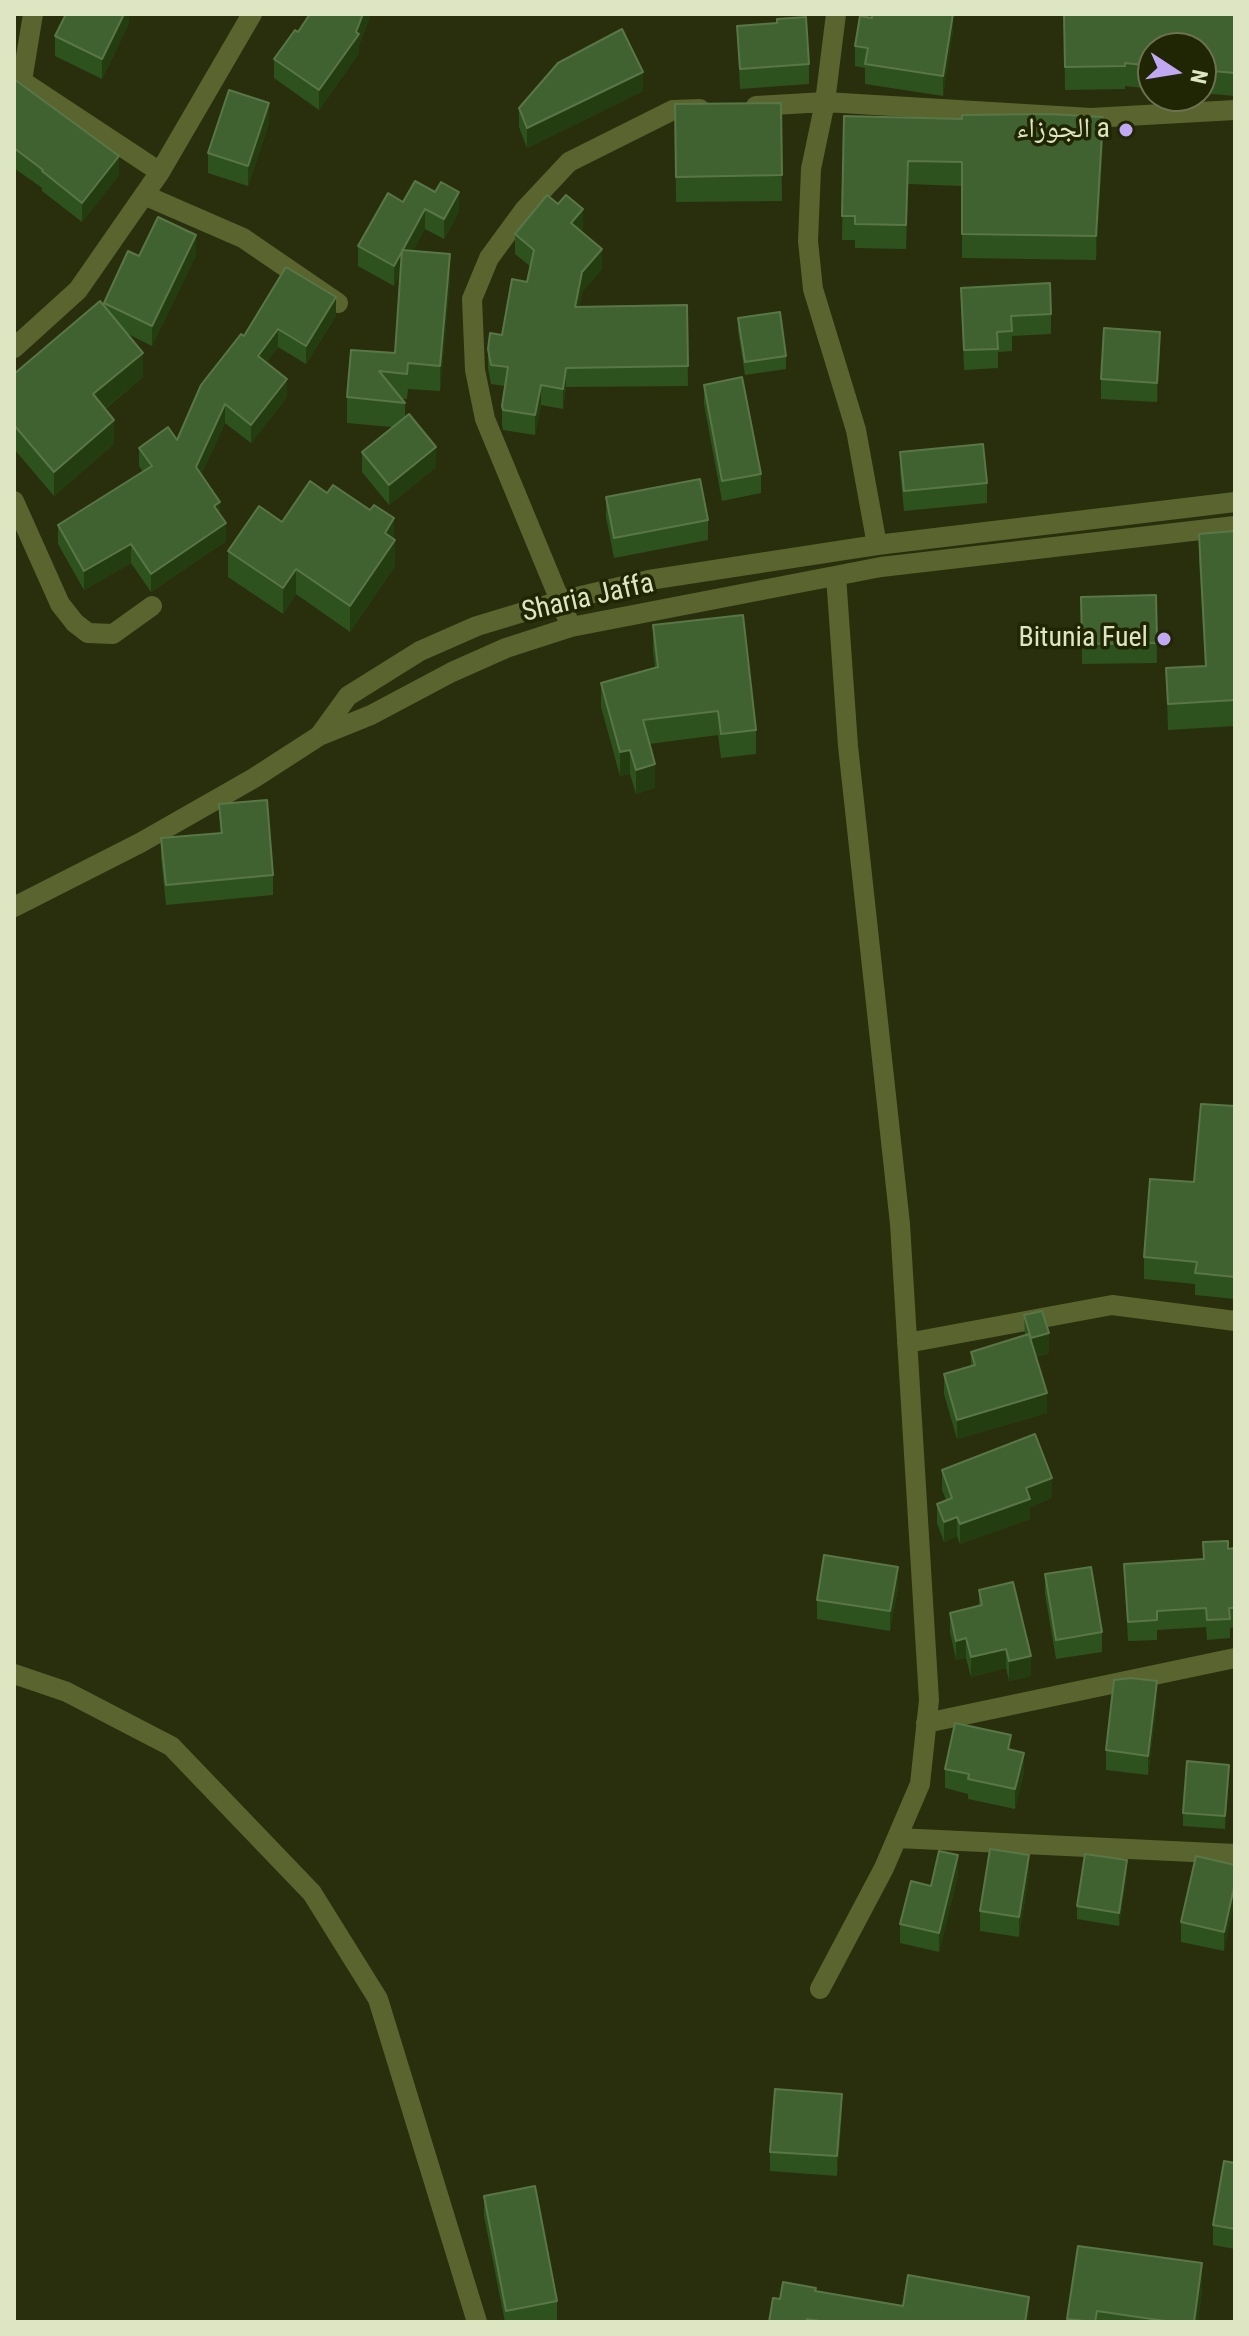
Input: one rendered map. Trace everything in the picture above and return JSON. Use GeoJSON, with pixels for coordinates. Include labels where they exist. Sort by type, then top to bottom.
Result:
{"type":"FeatureCollection","features":[{"type":"Feature","properties":{"kind":"street"},"geometry":{"type":"LineString","coordinates":[[33,14],[18,83],[160,172]]}},
{"type":"Feature","properties":{"kind":"street"},"geometry":{"type":"LineString","coordinates":[[14,348],[78,290],[160,172],[252,14]]}},
{"type":"Feature","properties":{"kind":"street"},"geometry":{"type":"LineString","coordinates":[[836,14],[825,102],[811,169],[808,241],[813,289],[856,430],[877,545]]}},
{"type":"Feature","properties":{"kind":"street"},"geometry":{"type":"LineString","coordinates":[[571,627],[485,419],[475,370],[472,299],[489,258],[525,209],[569,162],[673,110],[825,102],[1091,118],[1235,110]]}},
{"type":"Feature","properties":{"kind":"street"},"geometry":{"type":"LineString","coordinates":[[144,195],[243,238],[338,303]]}},
{"type":"Feature","properties":{"kind":"street"},"geometry":{"type":"LineString","coordinates":[[14,501],[60,604],[75,623],[88,633],[113,634],[152,606]]}},
{"type":"Feature","properties":{"kind":"street"},"geometry":{"type":"LineString","coordinates":[[319,736],[348,696],[420,651],[477,626],[560,601],[649,580],[877,545],[1235,502]]}},
{"type":"Feature","properties":{"kind":"street","name":"Sharia Jaffa"},"geometry":{"type":"LineString","coordinates":[[14,907],[140,843],[254,778],[319,736],[371,715],[452,672],[506,648],[571,627],[881,567],[1235,526]]}},
{"type":"Feature","properties":{"kind":"street"},"geometry":{"type":"LineString","coordinates":[[820,1989],[884,1868],[920,1784],[929,1700],[900,1224],[848,746],[836,576]]}},
{"type":"Feature","properties":{"kind":"street"},"geometry":{"type":"LineString","coordinates":[[907,1343],[1112,1305],[1235,1321]]}},
{"type":"Feature","properties":{"kind":"street"},"geometry":{"type":"LineString","coordinates":[[926,1723],[1235,1658]]}},
{"type":"Feature","properties":{"kind":"street"},"geometry":{"type":"LineString","coordinates":[[14,1674],[67,1692],[171,1746],[312,1893],[378,1999],[477,2322]]}},
{"type":"Feature","properties":{"kind":"street"},"geometry":{"type":"LineString","coordinates":[[897,1838],[1235,1854]]}},
{"type":"Feature","properties":{"kind":"building"},"geometry":{"type":"Polygon","coordinates":[[[66,14],[124,14],[102,59],[55,36],[66,14]]]}},
{"type":"Feature","properties":{"kind":"building"},"geometry":{"type":"Polygon","coordinates":[[[310,14],[363,14],[356,32],[359,34],[319,90],[274,59],[310,14]]]}},
{"type":"Feature","properties":{"kind":"building"},"geometry":{"type":"Polygon","coordinates":[[[872,14],[953,14],[943,76],[865,64],[868,48],[855,46],[860,16],[872,18],[872,14]]]}},
{"type":"Feature","properties":{"kind":"building"},"geometry":{"type":"Polygon","coordinates":[[[1064,14],[1235,14],[1235,73],[1217,71],[1217,32],[1137,32],[1137,64],[1065,67],[1064,14]]]}},
{"type":"Feature","properties":{"kind":"building"},"geometry":{"type":"Polygon","coordinates":[[[806,17],[809,64],[740,69],[737,26],[806,17]]]}},
{"type":"Feature","properties":{"kind":"building"},"geometry":{"type":"Polygon","coordinates":[[[622,29],[643,72],[527,128],[519,108],[558,63],[622,29]]]}},
{"type":"Feature","properties":{"kind":"building"},"geometry":{"type":"Polygon","coordinates":[[[14,79],[119,156],[82,203],[14,148],[14,79]]]}},
{"type":"Feature","properties":{"kind":"building"},"geometry":{"type":"Polygon","coordinates":[[[229,90],[269,103],[248,166],[208,153],[229,90]]]}},
{"type":"Feature","properties":{"kind":"building"},"geometry":{"type":"Polygon","coordinates":[[[781,103],[782,175],[676,177],[675,104],[781,103]]]}},
{"type":"Feature","properties":{"kind":"building"},"geometry":{"type":"Polygon","coordinates":[[[962,115],[1103,117],[1096,236],[962,234],[962,162],[908,161],[906,225],[855,224],[855,216],[842,216],[844,116],[962,119],[962,115]]]}},
{"type":"Feature","properties":{"kind":"building"},"geometry":{"type":"Polygon","coordinates":[[[415,181],[435,192],[441,182],[459,192],[444,219],[425,209],[394,266],[358,246],[388,193],[403,202],[415,181]]]}},
{"type":"Feature","properties":{"kind":"building"},"geometry":{"type":"Polygon","coordinates":[[[547,195],[558,204],[566,195],[583,209],[571,223],[602,249],[582,272],[575,307],[687,305],[688,366],[566,368],[563,389],[541,385],[535,415],[503,410],[508,367],[491,365],[488,349],[490,333],[502,335],[512,279],[527,282],[534,250],[515,234],[547,195]]]}},
{"type":"Feature","properties":{"kind":"building"},"geometry":{"type":"Polygon","coordinates":[[[158,217],[196,235],[152,326],[104,303],[128,251],[139,256],[158,217]]]}},
{"type":"Feature","properties":{"kind":"building"},"geometry":{"type":"Polygon","coordinates":[[[402,250],[450,254],[440,366],[408,363],[407,374],[379,371],[405,403],[347,397],[351,350],[395,353],[402,250]]]}},
{"type":"Feature","properties":{"kind":"building"},"geometry":{"type":"Polygon","coordinates":[[[286,267],[336,297],[306,346],[278,329],[258,356],[287,379],[251,425],[225,404],[196,467],[220,502],[214,506],[226,523],[151,574],[131,544],[84,571],[58,525],[152,466],[139,448],[168,427],[177,440],[201,385],[241,334],[244,336],[286,267]]]}},
{"type":"Feature","properties":{"kind":"building"},"geometry":{"type":"Polygon","coordinates":[[[1050,283],[1051,314],[1011,316],[1012,331],[997,332],[998,349],[964,350],[961,288],[1050,283]]]}},
{"type":"Feature","properties":{"kind":"building"},"geometry":{"type":"Polygon","coordinates":[[[100,301],[143,353],[93,394],[114,420],[54,472],[14,425],[14,374],[100,301]]]}},
{"type":"Feature","properties":{"kind":"building"},"geometry":{"type":"Polygon","coordinates":[[[780,312],[786,356],[745,362],[738,318],[780,312]]]}},
{"type":"Feature","properties":{"kind":"building"},"geometry":{"type":"Polygon","coordinates":[[[1104,328],[1160,332],[1157,383],[1101,379],[1104,328]]]}},
{"type":"Feature","properties":{"kind":"building"},"geometry":{"type":"Polygon","coordinates":[[[742,377],[761,474],[722,481],[704,385],[742,377]]]}},
{"type":"Feature","properties":{"kind":"building"},"geometry":{"type":"Polygon","coordinates":[[[409,414],[436,447],[389,485],[362,452],[409,414]]]}},
{"type":"Feature","properties":{"kind":"building"},"geometry":{"type":"Polygon","coordinates":[[[983,444],[987,483],[904,491],[900,452],[983,444]]]}},
{"type":"Feature","properties":{"kind":"building"},"geometry":{"type":"Polygon","coordinates":[[[700,479],[708,520],[614,538],[606,497],[700,479]]]}},
{"type":"Feature","properties":{"kind":"building"},"geometry":{"type":"Polygon","coordinates":[[[310,481],[327,493],[333,485],[370,510],[374,505],[394,518],[385,533],[395,540],[350,606],[296,569],[283,588],[228,551],[259,506],[282,522],[310,481]]]}},
{"type":"Feature","properties":{"kind":"building"},"geometry":{"type":"Polygon","coordinates":[[[1234,531],[1235,700],[1168,704],[1166,668],[1206,666],[1199,534],[1234,531]]]}},
{"type":"Feature","properties":{"kind":"building"},"geometry":{"type":"Polygon","coordinates":[[[1156,595],[1157,643],[1082,644],[1081,597],[1156,595]]]}},
{"type":"Feature","properties":{"kind":"building"},"geometry":{"type":"Polygon","coordinates":[[[743,615],[756,730],[721,734],[718,711],[643,720],[655,764],[636,770],[630,750],[620,752],[601,683],[658,667],[653,625],[743,615]]]}},
{"type":"Feature","properties":{"kind":"building"},"geometry":{"type":"Polygon","coordinates":[[[267,800],[273,875],[166,885],[161,838],[222,833],[219,804],[267,800]]]}},
{"type":"Feature","properties":{"kind":"building"},"geometry":{"type":"Polygon","coordinates":[[[1201,1104],[1235,1106],[1235,1277],[1195,1273],[1197,1262],[1144,1257],[1150,1179],[1194,1182],[1201,1104]]]}},
{"type":"Feature","properties":{"kind":"building"},"geometry":{"type":"Polygon","coordinates":[[[1042,1311],[1049,1333],[1031,1338],[1024,1315],[1042,1311]]]}},
{"type":"Feature","properties":{"kind":"building"},"geometry":{"type":"Polygon","coordinates":[[[1029,1334],[1047,1393],[957,1420],[944,1374],[975,1365],[971,1352],[1029,1334]]]}},
{"type":"Feature","properties":{"kind":"building"},"geometry":{"type":"Polygon","coordinates":[[[1035,1434],[1052,1478],[1026,1488],[1030,1499],[960,1524],[957,1517],[944,1522],[937,1504],[952,1498],[942,1470],[1035,1434]]]}},
{"type":"Feature","properties":{"kind":"building"},"geometry":{"type":"Polygon","coordinates":[[[1228,1541],[1228,1549],[1235,1548],[1235,1608],[1229,1608],[1230,1619],[1207,1620],[1206,1608],[1157,1611],[1157,1620],[1128,1622],[1124,1564],[1204,1559],[1203,1542],[1228,1541]]]}},
{"type":"Feature","properties":{"kind":"building"},"geometry":{"type":"Polygon","coordinates":[[[824,1555],[898,1567],[890,1611],[817,1600],[824,1555]]]}},
{"type":"Feature","properties":{"kind":"building"},"geometry":{"type":"Polygon","coordinates":[[[1091,1567],[1102,1632],[1056,1640],[1045,1574],[1091,1567]]]}},
{"type":"Feature","properties":{"kind":"building"},"geometry":{"type":"Polygon","coordinates":[[[1013,1582],[1031,1656],[1009,1661],[1006,1649],[971,1657],[966,1638],[956,1641],[950,1613],[982,1605],[979,1590],[1013,1582]]]}},
{"type":"Feature","properties":{"kind":"building"},"geometry":{"type":"Polygon","coordinates":[[[1114,1680],[1157,1681],[1148,1756],[1106,1750],[1114,1680]]]}},
{"type":"Feature","properties":{"kind":"building"},"geometry":{"type":"Polygon","coordinates":[[[955,1723],[1011,1735],[1008,1749],[1024,1753],[1015,1789],[968,1779],[969,1774],[945,1769],[955,1723]]]}},
{"type":"Feature","properties":{"kind":"building"},"geometry":{"type":"Polygon","coordinates":[[[1187,1761],[1229,1765],[1225,1816],[1183,1813],[1187,1761]]]}},
{"type":"Feature","properties":{"kind":"building"},"geometry":{"type":"Polygon","coordinates":[[[990,1849],[1029,1855],[1019,1917],[980,1911],[990,1849]]]}},
{"type":"Feature","properties":{"kind":"building"},"geometry":{"type":"Polygon","coordinates":[[[939,1851],[958,1855],[939,1933],[900,1924],[911,1881],[931,1886],[939,1851]]]}},
{"type":"Feature","properties":{"kind":"building"},"geometry":{"type":"Polygon","coordinates":[[[1085,1854],[1127,1860],[1119,1913],[1077,1906],[1085,1854]]]}},
{"type":"Feature","properties":{"kind":"building"},"geometry":{"type":"Polygon","coordinates":[[[1196,1856],[1235,1865],[1235,1883],[1224,1932],[1181,1922],[1196,1856]]]}},
{"type":"Feature","properties":{"kind":"building"},"geometry":{"type":"Polygon","coordinates":[[[775,2089],[842,2094],[837,2156],[770,2152],[775,2089]]]}},
{"type":"Feature","properties":{"kind":"building"},"geometry":{"type":"Polygon","coordinates":[[[1224,2161],[1235,2163],[1235,2229],[1213,2225],[1224,2161]]]}},
{"type":"Feature","properties":{"kind":"building"},"geometry":{"type":"Polygon","coordinates":[[[535,2186],[557,2301],[506,2311],[484,2196],[535,2186]]]}},
{"type":"Feature","properties":{"kind":"building"},"geometry":{"type":"Polygon","coordinates":[[[1078,2246],[1202,2263],[1194,2322],[1172,2322],[1097,2311],[1095,2322],[1067,2319],[1078,2246]]]}},
{"type":"Feature","properties":{"kind":"building"},"geometry":{"type":"Polygon","coordinates":[[[908,2275],[1029,2297],[1025,2322],[826,2322],[807,2319],[807,2322],[769,2322],[773,2298],[780,2299],[783,2282],[816,2288],[815,2291],[903,2306],[908,2275]]]}},
{"type":"Feature","properties":{"kind":"place","name":"الجوزاء a"},"geometry":{"type":"Point","coordinates":[1126,130]}},
{"type":"Feature","properties":{"kind":"place","name":"Bitunia Fuel"},"geometry":{"type":"Point","coordinates":[1164,639]}}]}
